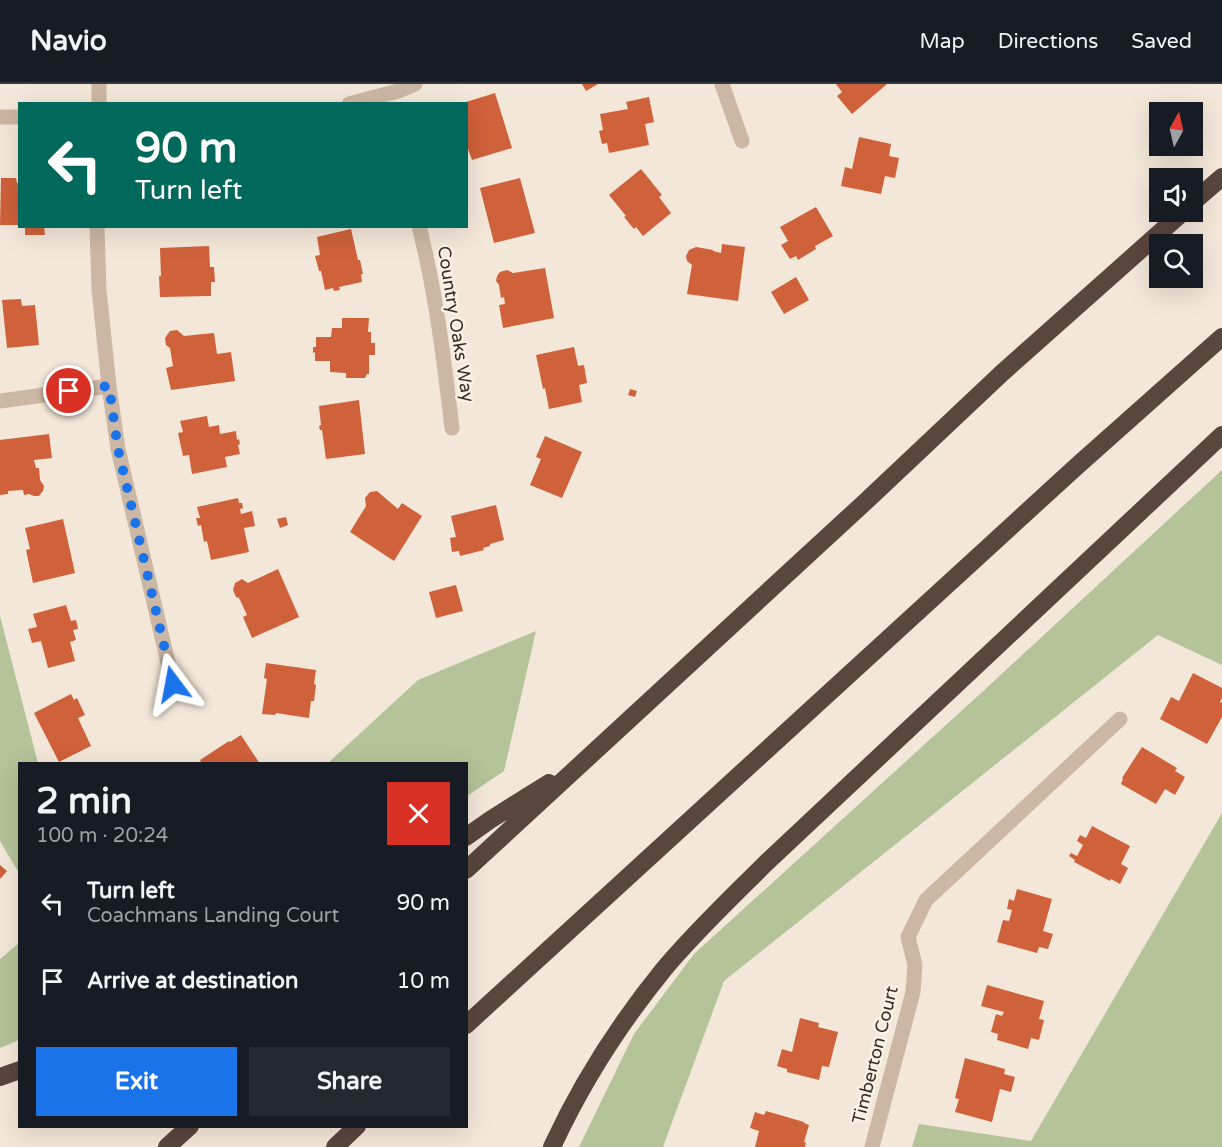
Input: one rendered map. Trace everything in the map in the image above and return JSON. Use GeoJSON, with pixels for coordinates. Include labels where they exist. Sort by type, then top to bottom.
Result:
{"type":"FeatureCollection","features":[{"type":"Feature","properties":{"kind":"highway"},"geometry":{"type":"LineString","coordinates":[[1203,193],[1222,177]]}},
{"type":"Feature","properties":{"kind":"highway"},"geometry":{"type":"LineString","coordinates":[[468,868],[1002,373],[1172,222]]}},
{"type":"Feature","properties":{"kind":"highway"},"geometry":{"type":"LineString","coordinates":[[468,1023],[1077,466],[1222,337]]}},
{"type":"Feature","properties":{"kind":"highway"},"geometry":{"type":"LineString","coordinates":[[552,1147],[590,1076],[623,1024],[664,969],[717,912],[766,863],[1222,435]]}},
{"type":"Feature","properties":{"kind":"highway"},"geometry":{"type":"LineString","coordinates":[[468,836],[586,760]]}},
{"type":"Feature","properties":{"kind":"highway"},"geometry":{"type":"LineString","coordinates":[[0,1077],[18,1072]]}},
{"type":"Feature","properties":{"kind":"highway"},"geometry":{"type":"LineString","coordinates":[[168,1147],[188,1128]]}},
{"type":"Feature","properties":{"kind":"highway"},"geometry":{"type":"LineString","coordinates":[[335,1147],[355,1128]]}},
{"type":"Feature","properties":{"kind":"street"},"geometry":{"type":"LineString","coordinates":[[99,84],[99,102]]}},
{"type":"Feature","properties":{"kind":"street"},"geometry":{"type":"LineString","coordinates":[[363,102],[384,99],[415,84]]}},
{"type":"Feature","properties":{"kind":"street"},"geometry":{"type":"LineString","coordinates":[[722,84],[742,141]]}},
{"type":"Feature","properties":{"kind":"street"},"geometry":{"type":"LineString","coordinates":[[0,117],[18,117]]}},
{"type":"Feature","properties":{"kind":"street"},"geometry":{"type":"LineString","coordinates":[[97,228],[99,290],[118,449],[173,684]]}},
{"type":"Feature","properties":{"kind":"street","name":"Country Oaks Way"},"geometry":{"type":"LineString","coordinates":[[420,228],[440,332],[452,428]]}},
{"type":"Feature","properties":{"kind":"street"},"geometry":{"type":"LineString","coordinates":[[0,400],[109,386]]}},
{"type":"Feature","properties":{"kind":"street","name":"Timberton Court"},"geometry":{"type":"LineString","coordinates":[[872,1147],[913,992],[915,965],[908,937],[926,900],[1120,719]]}},
{"type":"Feature","properties":{"kind":"green space"},"geometry":{"type":"Polygon","coordinates":[[[1222,470],[1222,665],[1158,635],[724,981],[663,1147],[579,1147],[634,1034],[694,954],[1222,470]]]}},
{"type":"Feature","properties":{"kind":"green space"},"geometry":{"type":"Polygon","coordinates":[[[0,616],[38,762],[18,762],[18,871],[0,841],[0,616]]]}},
{"type":"Feature","properties":{"kind":"green space"},"geometry":{"type":"Polygon","coordinates":[[[536,631],[504,771],[468,795],[468,762],[329,762],[418,680],[536,631]]]}},
{"type":"Feature","properties":{"kind":"green space"},"geometry":{"type":"Polygon","coordinates":[[[1222,813],[1222,1147],[912,1147],[919,1124],[1031,1141],[1222,813]]]}},
{"type":"Feature","properties":{"kind":"green space"},"geometry":{"type":"Polygon","coordinates":[[[18,944],[18,1040],[0,1048],[0,959],[18,944]]]}},
{"type":"Feature","properties":{"kind":"building"},"geometry":{"type":"Polygon","coordinates":[[[582,84],[598,84],[586,91],[582,84]]]}},
{"type":"Feature","properties":{"kind":"building"},"geometry":{"type":"Polygon","coordinates":[[[836,84],[887,84],[852,114],[837,96],[842,92],[836,84]]]}},
{"type":"Feature","properties":{"kind":"building"},"geometry":{"type":"Polygon","coordinates":[[[495,93],[512,148],[472,160],[468,149],[468,102],[466,102],[495,93]]]}},
{"type":"Feature","properties":{"kind":"building"},"geometry":{"type":"Polygon","coordinates":[[[649,97],[654,122],[645,124],[649,145],[609,153],[607,143],[602,144],[599,131],[603,130],[600,114],[628,109],[626,102],[649,97]]]}},
{"type":"Feature","properties":{"kind":"building"},"geometry":{"type":"Polygon","coordinates":[[[859,137],[891,144],[889,156],[899,158],[895,178],[885,176],[881,194],[841,186],[845,167],[852,169],[859,137]]]}},
{"type":"Feature","properties":{"kind":"building"},"geometry":{"type":"Polygon","coordinates":[[[641,169],[662,195],[659,197],[671,213],[643,236],[624,217],[626,216],[609,195],[641,169]]]}},
{"type":"Feature","properties":{"kind":"building"},"geometry":{"type":"Polygon","coordinates":[[[1,178],[16,178],[18,225],[0,225],[1,178]]]}},
{"type":"Feature","properties":{"kind":"building"},"geometry":{"type":"Polygon","coordinates":[[[520,178],[535,233],[494,243],[480,188],[520,178]]]}},
{"type":"Feature","properties":{"kind":"building"},"geometry":{"type":"Polygon","coordinates":[[[816,207],[833,236],[815,246],[816,249],[798,260],[796,256],[790,259],[781,245],[788,241],[780,227],[816,207]]]}},
{"type":"Feature","properties":{"kind":"building"},"geometry":{"type":"Polygon","coordinates":[[[25,228],[44,228],[45,235],[25,235],[25,228]]]}},
{"type":"Feature","properties":{"kind":"building"},"geometry":{"type":"Polygon","coordinates":[[[351,229],[363,274],[361,274],[362,282],[339,287],[340,290],[334,291],[333,288],[325,290],[315,256],[320,255],[317,237],[351,229]]]}},
{"type":"Feature","properties":{"kind":"building"},"geometry":{"type":"Polygon","coordinates":[[[722,244],[745,247],[738,301],[687,294],[692,265],[687,261],[686,256],[689,250],[696,247],[721,253],[722,244]]]}},
{"type":"Feature","properties":{"kind":"building"},"geometry":{"type":"Polygon","coordinates":[[[209,246],[210,267],[214,267],[215,282],[211,282],[211,296],[160,297],[160,248],[209,246]]]}},
{"type":"Feature","properties":{"kind":"building"},"geometry":{"type":"Polygon","coordinates":[[[545,268],[554,318],[503,328],[499,305],[505,304],[496,281],[497,276],[500,272],[507,270],[513,273],[545,268]]]}},
{"type":"Feature","properties":{"kind":"building"},"geometry":{"type":"Polygon","coordinates":[[[796,277],[809,300],[784,314],[771,292],[796,277]]]}},
{"type":"Feature","properties":{"kind":"building"},"geometry":{"type":"Polygon","coordinates":[[[21,299],[22,306],[35,305],[39,345],[7,348],[2,300],[21,299]]]}},
{"type":"Feature","properties":{"kind":"building"},"geometry":{"type":"Polygon","coordinates":[[[342,318],[369,318],[368,332],[371,332],[371,343],[375,343],[375,355],[369,355],[369,374],[365,378],[346,378],[346,373],[330,372],[330,361],[315,361],[313,347],[316,347],[316,337],[331,337],[332,328],[342,328],[342,318]]]}},
{"type":"Feature","properties":{"kind":"building"},"geometry":{"type":"Polygon","coordinates":[[[177,330],[184,336],[214,333],[217,354],[231,352],[235,381],[171,390],[166,368],[173,366],[170,348],[166,345],[165,338],[170,331],[177,330]]]}},
{"type":"Feature","properties":{"kind":"building"},"geometry":{"type":"Polygon","coordinates":[[[574,347],[578,366],[584,365],[587,383],[579,385],[582,402],[549,409],[536,355],[574,347]]]}},
{"type":"Feature","properties":{"kind":"building"},"geometry":{"type":"Polygon","coordinates":[[[630,389],[637,391],[635,397],[628,395],[630,389]]]}},
{"type":"Feature","properties":{"kind":"building"},"geometry":{"type":"Polygon","coordinates":[[[359,400],[365,454],[326,459],[322,430],[319,426],[321,425],[319,406],[359,400]]]}},
{"type":"Feature","properties":{"kind":"building"},"geometry":{"type":"Polygon","coordinates":[[[207,416],[209,427],[219,425],[220,434],[236,431],[240,454],[225,457],[227,467],[192,474],[189,455],[183,456],[178,433],[183,432],[180,421],[207,416]]]}},
{"type":"Feature","properties":{"kind":"building"},"geometry":{"type":"Polygon","coordinates":[[[49,434],[52,458],[34,460],[44,486],[39,496],[24,495],[23,490],[8,491],[8,494],[0,495],[0,440],[49,434]]]}},
{"type":"Feature","properties":{"kind":"building"},"geometry":{"type":"Polygon","coordinates":[[[545,436],[582,452],[562,498],[530,485],[541,459],[536,457],[545,436]]]}},
{"type":"Feature","properties":{"kind":"building"},"geometry":{"type":"Polygon","coordinates":[[[377,491],[398,509],[402,503],[422,516],[394,561],[350,532],[366,506],[365,498],[370,492],[377,491]]]}},
{"type":"Feature","properties":{"kind":"building"},"geometry":{"type":"Polygon","coordinates":[[[238,498],[243,508],[240,509],[241,514],[252,511],[255,526],[244,528],[249,552],[211,560],[201,525],[198,526],[196,518],[200,518],[197,507],[238,498]]]}},
{"type":"Feature","properties":{"kind":"building"},"geometry":{"type":"Polygon","coordinates":[[[496,505],[504,540],[490,544],[483,548],[484,550],[460,556],[459,551],[452,552],[450,538],[456,537],[451,516],[496,505]]]}},
{"type":"Feature","properties":{"kind":"building"},"geometry":{"type":"Polygon","coordinates":[[[286,517],[288,525],[280,528],[277,519],[286,517]]]}},
{"type":"Feature","properties":{"kind":"building"},"geometry":{"type":"Polygon","coordinates":[[[63,519],[75,573],[33,583],[26,550],[30,549],[25,528],[63,519]]]}},
{"type":"Feature","properties":{"kind":"building"},"geometry":{"type":"Polygon","coordinates":[[[278,569],[299,617],[252,638],[243,617],[247,615],[233,590],[235,583],[242,579],[248,583],[278,569]]]}},
{"type":"Feature","properties":{"kind":"building"},"geometry":{"type":"Polygon","coordinates":[[[456,585],[463,611],[436,618],[429,592],[456,585]]]}},
{"type":"Feature","properties":{"kind":"building"},"geometry":{"type":"Polygon","coordinates":[[[66,605],[71,621],[76,620],[78,629],[73,630],[76,640],[70,642],[75,661],[48,668],[41,641],[32,643],[28,629],[37,627],[33,614],[66,605]]]}},
{"type":"Feature","properties":{"kind":"building"},"geometry":{"type":"Polygon","coordinates":[[[266,663],[316,670],[314,701],[311,701],[309,718],[276,713],[275,715],[262,714],[267,679],[264,678],[266,663]]]}},
{"type":"Feature","properties":{"kind":"building"},"geometry":{"type":"Polygon","coordinates":[[[1193,673],[1222,688],[1220,702],[1222,703],[1222,717],[1207,744],[1160,719],[1171,697],[1179,701],[1193,673]]]}},
{"type":"Feature","properties":{"kind":"building"},"geometry":{"type":"Polygon","coordinates":[[[71,694],[74,700],[77,698],[85,715],[78,718],[91,746],[59,762],[34,713],[71,694]]]}},
{"type":"Feature","properties":{"kind":"building"},"geometry":{"type":"Polygon","coordinates":[[[241,735],[259,762],[201,762],[200,760],[241,735]]]}},
{"type":"Feature","properties":{"kind":"building"},"geometry":{"type":"Polygon","coordinates":[[[1142,747],[1177,768],[1175,771],[1185,777],[1175,795],[1165,789],[1156,804],[1121,784],[1122,778],[1142,747]]]}},
{"type":"Feature","properties":{"kind":"building"},"geometry":{"type":"Polygon","coordinates":[[[1092,826],[1130,846],[1121,864],[1128,868],[1120,884],[1074,862],[1075,860],[1069,856],[1071,853],[1077,856],[1083,845],[1077,841],[1080,835],[1086,838],[1092,826]]]}},
{"type":"Feature","properties":{"kind":"building"},"geometry":{"type":"Polygon","coordinates":[[[0,865],[7,871],[0,879],[0,865]]]}},
{"type":"Feature","properties":{"kind":"building"},"geometry":{"type":"Polygon","coordinates":[[[1017,889],[1052,899],[1043,931],[1053,934],[1048,949],[1039,947],[1037,953],[997,942],[1003,920],[1009,921],[1012,910],[1007,909],[1009,899],[1014,901],[1017,889]]]}},
{"type":"Feature","properties":{"kind":"building"},"geometry":{"type":"Polygon","coordinates":[[[987,985],[1044,1001],[1039,1019],[1044,1020],[1039,1040],[1031,1038],[1028,1049],[997,1040],[998,1034],[991,1032],[996,1014],[1002,1016],[1004,1012],[981,1006],[987,985]]]}},
{"type":"Feature","properties":{"kind":"building"},"geometry":{"type":"Polygon","coordinates":[[[800,1018],[819,1023],[818,1027],[838,1032],[829,1067],[822,1066],[819,1080],[787,1072],[787,1069],[777,1066],[782,1049],[792,1052],[800,1018]]]}},
{"type":"Feature","properties":{"kind":"building"},"geometry":{"type":"Polygon","coordinates":[[[965,1058],[1005,1069],[1004,1074],[1015,1077],[1011,1092],[1000,1089],[992,1122],[955,1112],[959,1099],[955,1098],[965,1058]]]}},
{"type":"Feature","properties":{"kind":"building"},"geometry":{"type":"Polygon","coordinates":[[[766,1111],[809,1125],[804,1142],[805,1147],[755,1147],[759,1131],[750,1128],[755,1112],[764,1115],[766,1111]]]}},
{"type":"Feature","properties":{"kind":"route"},"geometry":{"type":"LineString","coordinates":[[69,391],[109,386],[118,449],[173,684]]}}]}
